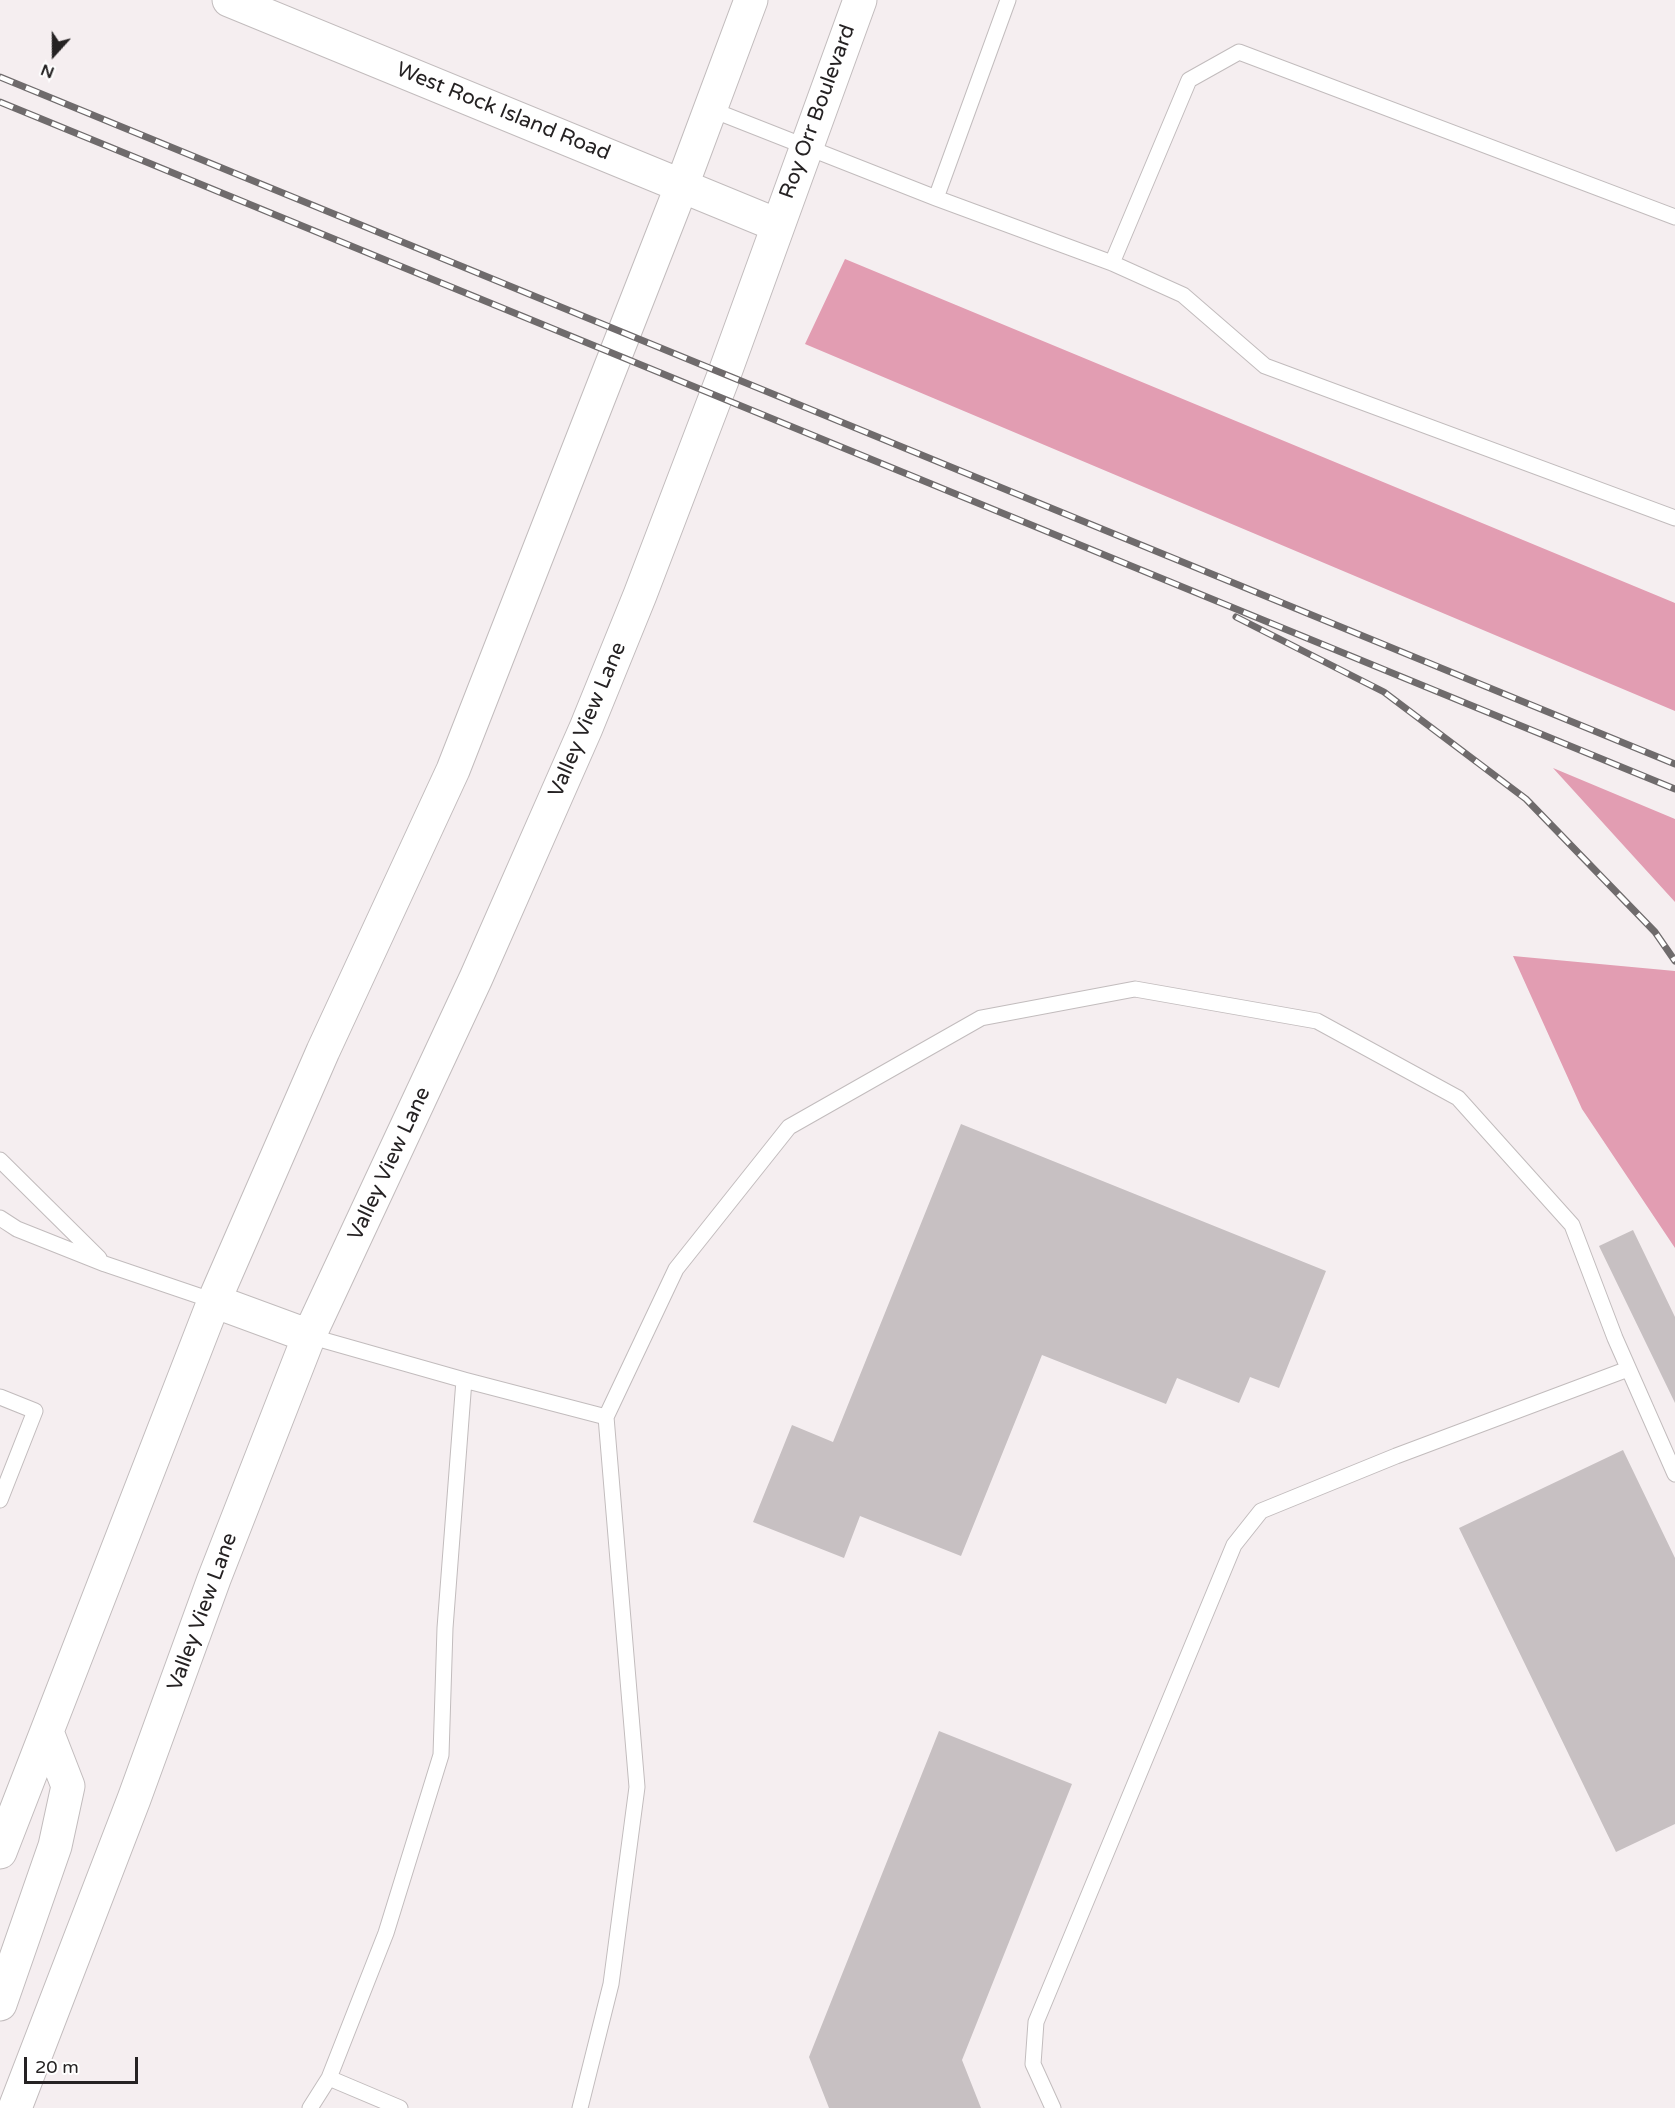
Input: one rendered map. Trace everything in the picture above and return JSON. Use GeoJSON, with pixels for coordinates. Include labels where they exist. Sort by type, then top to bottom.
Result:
{"type":"FeatureCollection","features":[{"type":"Feature","properties":{"kind":"main road","name":"West Rock Island Road"},"geometry":{"type":"LineString","coordinates":[[230,0],[777,225]]}},
{"type":"Feature","properties":{"kind":"main road"},"geometry":{"type":"LineString","coordinates":[[0,1852],[214,1301],[323,1051],[453,770],[682,185],[751,0]]}},
{"type":"Feature","properties":{"kind":"main road","name":"Roy Orr Boulevard"},"geometry":{"type":"LineString","coordinates":[[777,225],[860,0]]}},
{"type":"Feature","properties":{"kind":"main road","name":"Valley View Lane"},"geometry":{"type":"LineString","coordinates":[[15,2108],[134,1800],[214,1579],[309,1336],[476,978],[586,728],[724,375],[777,225]]}},
{"type":"Feature","properties":{"kind":"main road"},"geometry":{"type":"LineString","coordinates":[[214,1301],[309,1336]]}},
{"type":"Feature","properties":{"kind":"main road"},"geometry":{"type":"LineString","coordinates":[[0,2004],[56,1846],[68,1786],[46,1732]]}},
{"type":"Feature","properties":{"kind":"lane"},"geometry":{"type":"LineString","coordinates":[[936,198],[1008,0]]}},
{"type":"Feature","properties":{"kind":"lane"},"geometry":{"type":"LineString","coordinates":[[1112,263],[1189,80],[1239,52],[1675,217]]}},
{"type":"Feature","properties":{"kind":"lane"},"geometry":{"type":"LineString","coordinates":[[710,109],[936,198],[1112,263],[1183,295],[1265,366],[1675,518]]}},
{"type":"Feature","properties":{"kind":"lane"},"geometry":{"type":"LineString","coordinates":[[580,2108],[611,1984],[637,1787],[606,1418],[676,1269],[789,1127],[981,1018],[1136,989],[1317,1021],[1458,1098],[1572,1225],[1628,1369],[1675,1474]]}},
{"type":"Feature","properties":{"kind":"lane"},"geometry":{"type":"LineString","coordinates":[[0,1160],[105,1264]]}},
{"type":"Feature","properties":{"kind":"lane"},"geometry":{"type":"LineString","coordinates":[[0,1218],[17,1228],[105,1264],[214,1301]]}},
{"type":"Feature","properties":{"kind":"lane"},"geometry":{"type":"LineString","coordinates":[[309,1336],[606,1418]]}},
{"type":"Feature","properties":{"kind":"lane"},"geometry":{"type":"LineString","coordinates":[[1053,2108],[1033,2064],[1036,2022],[1234,1545],[1261,1511],[1396,1455],[1628,1369]]}},
{"type":"Feature","properties":{"kind":"lane"},"geometry":{"type":"LineString","coordinates":[[309,2108],[329,2078],[386,1933],[441,1755],[445,1628],[464,1380]]}},
{"type":"Feature","properties":{"kind":"lane"},"geometry":{"type":"LineString","coordinates":[[0,1397],[35,1411],[0,1500]]}},
{"type":"Feature","properties":{"kind":"lane"},"geometry":{"type":"LineString","coordinates":[[329,2078],[400,2108]]}},
{"type":"Feature","properties":{"kind":"shaded area"},"geometry":{"type":"Polygon","coordinates":[[[845,259],[1675,603],[1675,711],[805,344],[845,259]]]}},
{"type":"Feature","properties":{"kind":"shaded area"},"geometry":{"type":"Polygon","coordinates":[[[1553,768],[1675,819],[1675,902],[1553,768]]]}},
{"type":"Feature","properties":{"kind":"shaded area"},"geometry":{"type":"Polygon","coordinates":[[[1513,956],[1675,971],[1675,1248],[1582,1109],[1513,956]]]}},
{"type":"Feature","properties":{"kind":"building"},"geometry":{"type":"Polygon","coordinates":[[[961,1124],[1326,1271],[1279,1388],[1250,1377],[1239,1403],[1177,1378],[1166,1404],[1042,1355],[961,1556],[860,1516],[844,1558],[753,1522],[792,1425],[833,1442],[961,1124]]]}},
{"type":"Feature","properties":{"kind":"building"},"geometry":{"type":"Polygon","coordinates":[[[1633,1230],[1675,1317],[1675,1403],[1599,1246],[1633,1230]]]}},
{"type":"Feature","properties":{"kind":"building"},"geometry":{"type":"Polygon","coordinates":[[[1623,1450],[1675,1558],[1675,1824],[1616,1852],[1459,1528],[1623,1450]]]}},
{"type":"Feature","properties":{"kind":"building"},"geometry":{"type":"Polygon","coordinates":[[[939,1731],[1072,1784],[962,2060],[981,2108],[829,2108],[809,2057],[939,1731]]]}},
{"type":"Feature","properties":{"kind":"railway"},"geometry":{"type":"LineString","coordinates":[[0,77],[1675,764]]}},
{"type":"Feature","properties":{"kind":"railway"},"geometry":{"type":"LineString","coordinates":[[0,102],[1675,789]]}},
{"type":"Feature","properties":{"kind":"railway"},"geometry":{"type":"LineString","coordinates":[[1236,617],[1384,692],[1526,799],[1655,932],[1675,961]]}}]}
